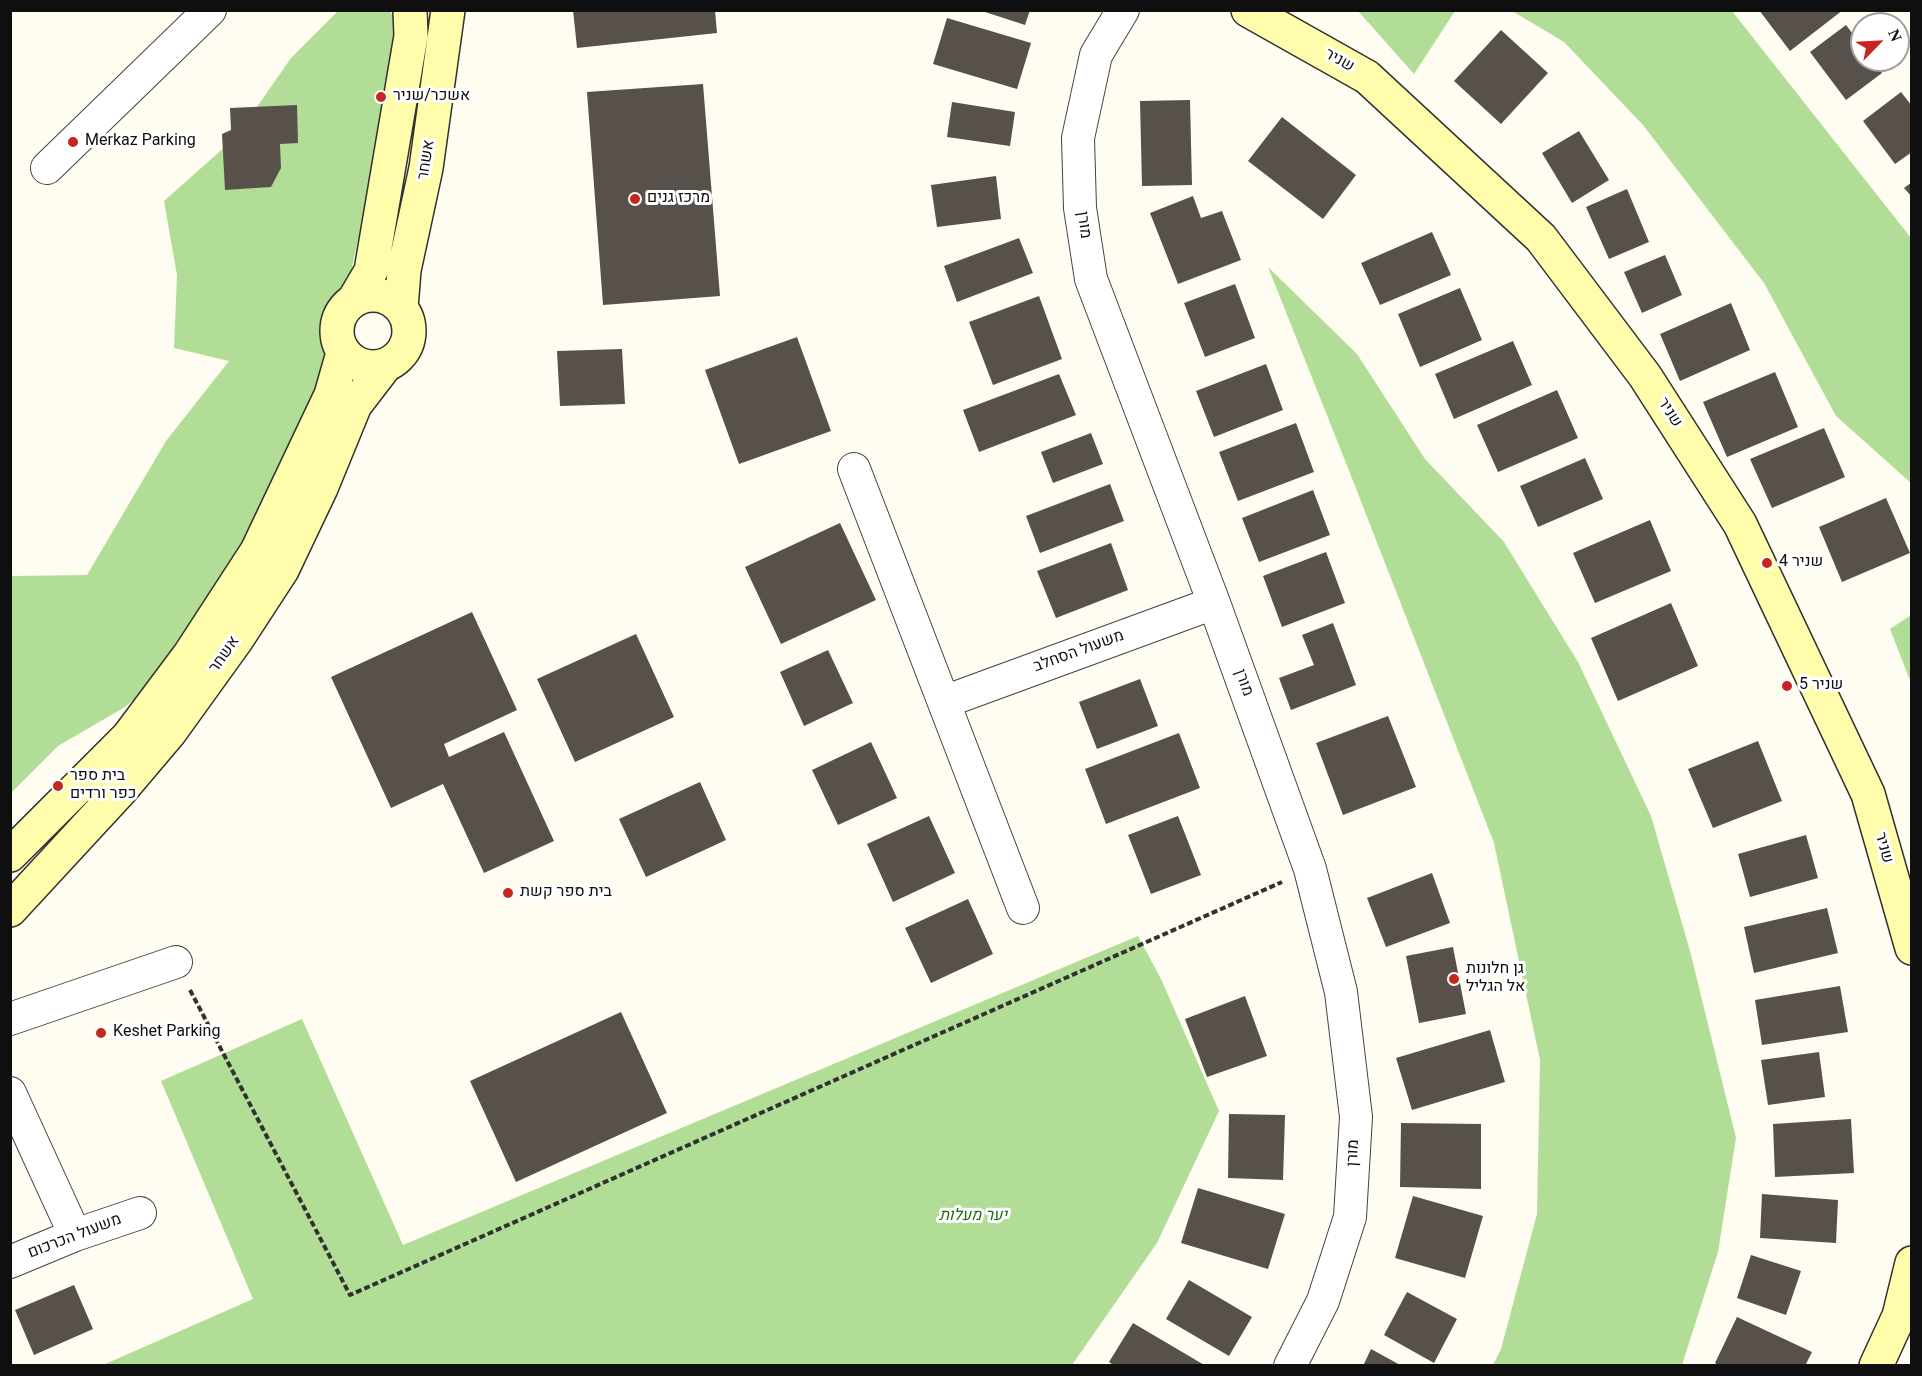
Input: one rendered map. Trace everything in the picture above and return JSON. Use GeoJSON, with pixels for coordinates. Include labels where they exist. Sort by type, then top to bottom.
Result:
{"type":"FeatureCollection","features":[{"type":"Feature","properties":{"kind":"main road"},"geometry":{"type":"LineString","coordinates":[[354,300],[366,295],[378,296],[391,299],[401,308],[410,331],[401,355],[391,363],[385,366],[367,367],[355,363],[343,353],[337,333],[338,320],[344,309],[354,300],[371,271],[411,36],[410,10]]}},
{"type":"Feature","properties":{"kind":"main road","name":"אשחר"},"geometry":{"type":"LineString","coordinates":[[401,308],[404,270],[426,168],[448,10]]}},
{"type":"Feature","properties":{"kind":"main road","name":"שניר"},"geometry":{"type":"LineString","coordinates":[[1248,10],[1367,77],[1376,85],[1541,238],[1645,376],[1740,524],[1868,794],[1911,948]]}},
{"type":"Feature","properties":{"kind":"main road","name":"אשחר"},"geometry":{"type":"LineString","coordinates":[[10,855],[128,737],[190,654],[257,551],[331,396],[343,353]]}},
{"type":"Feature","properties":{"kind":"main road","name":"אשחר"},"geometry":{"type":"LineString","coordinates":[[10,910],[120,791],[170,732],[237,639],[282,570],[321,488],[355,405],[385,366]]}},
{"type":"Feature","properties":{"kind":"main road"},"geometry":{"type":"LineString","coordinates":[[1876,1365],[1899,1316],[1911,1263]]}},
{"type":"Feature","properties":{"kind":"street"},"geometry":{"type":"LineString","coordinates":[[47,168],[210,10]]}},
{"type":"Feature","properties":{"kind":"street","name":"מורן"},"geometry":{"type":"LineString","coordinates":[[1123,10],[1096,54],[1078,138],[1080,208],[1091,279],[1214,603],[1310,869],[1341,992],[1356,1117],[1350,1217],[1323,1301],[1290,1365]]}},
{"type":"Feature","properties":{"kind":"street"},"geometry":{"type":"LineString","coordinates":[[854,469],[1023,908]]}},
{"type":"Feature","properties":{"kind":"street","name":"משעול הסחלב"},"geometry":{"type":"LineString","coordinates":[[944,702],[1214,603]]}},
{"type":"Feature","properties":{"kind":"street"},"geometry":{"type":"LineString","coordinates":[[10,1019],[176,962]]}},
{"type":"Feature","properties":{"kind":"street"},"geometry":{"type":"LineString","coordinates":[[10,1093],[75,1235]]}},
{"type":"Feature","properties":{"kind":"street","name":"משעול הכרכום"},"geometry":{"type":"LineString","coordinates":[[10,1263],[75,1235],[140,1213]]}},
{"type":"Feature","properties":{"kind":"path"},"geometry":{"type":"LineString","coordinates":[[176,962],[350,1295],[1310,869]]}},
{"type":"Feature","properties":{"kind":"green space"},"geometry":{"type":"Polygon","coordinates":[[[338,11],[389,11],[393,15],[397,62],[345,299],[325,369],[284,473],[200,622],[157,680],[125,707],[58,746],[11,793],[11,576],[87,575],[166,441],[229,361],[174,348],[177,275],[164,201],[236,137],[291,58],[338,11]]]}},
{"type":"Feature","properties":{"kind":"green space"},"geometry":{"type":"Polygon","coordinates":[[[1358,11],[1455,11],[1414,74],[1358,11]]]}},
{"type":"Feature","properties":{"kind":"green space"},"geometry":{"type":"Polygon","coordinates":[[[1512,11],[1732,11],[1911,238],[1911,483],[1836,416],[1764,283],[1643,125],[1564,42],[1512,11]]]}},
{"type":"Feature","properties":{"kind":"green space"},"geometry":{"type":"Polygon","coordinates":[[[1268,267],[1357,354],[1425,459],[1504,542],[1578,662],[1651,816],[1690,951],[1736,1138],[1718,1252],[1682,1365],[1493,1365],[1501,1349],[1537,1214],[1540,1060],[1494,843],[1268,267]]]}},
{"type":"Feature","properties":{"kind":"green space"},"geometry":{"type":"Polygon","coordinates":[[[1911,615],[1911,683],[1890,629],[1911,615]]]}},
{"type":"Feature","properties":{"kind":"green space","name":"יער מעלות"},"geometry":{"type":"Polygon","coordinates":[[[1138,936],[1161,979],[1219,1111],[1157,1243],[1072,1365],[103,1365],[253,1299],[161,1081],[302,1019],[403,1245],[1138,936]]]}},
{"type":"Feature","properties":{"kind":"building"},"geometry":{"type":"Polygon","coordinates":[[[573,10],[715,10],[717,33],[577,48],[573,10]]]}},
{"type":"Feature","properties":{"kind":"building"},"geometry":{"type":"Polygon","coordinates":[[[979,10],[1030,10],[1025,25],[979,10]]]}},
{"type":"Feature","properties":{"kind":"building"},"geometry":{"type":"Polygon","coordinates":[[[1759,10],[1843,10],[1790,51],[1759,10]]]}},
{"type":"Feature","properties":{"kind":"building"},"geometry":{"type":"Polygon","coordinates":[[[947,18],[1031,43],[1017,89],[933,64],[947,18]]]}},
{"type":"Feature","properties":{"kind":"building"},"geometry":{"type":"Polygon","coordinates":[[[1846,25],[1850,30],[1850,72],[1882,73],[1846,100],[1810,52],[1846,25]]]}},
{"type":"Feature","properties":{"kind":"building"},"geometry":{"type":"Polygon","coordinates":[[[1501,30],[1548,73],[1501,124],[1454,81],[1501,30]]]}},
{"type":"Feature","properties":{"kind":"building"},"geometry":{"type":"Polygon","coordinates":[[[703,84],[720,296],[603,305],[587,92],[703,84]]]}},
{"type":"Feature","properties":{"kind":"building"},"geometry":{"type":"Polygon","coordinates":[[[1901,92],[1912,106],[1912,152],[1895,164],[1863,121],[1901,92]]]}},
{"type":"Feature","properties":{"kind":"building"},"geometry":{"type":"Polygon","coordinates":[[[1190,100],[1192,185],[1142,186],[1140,101],[1190,100]]]}},
{"type":"Feature","properties":{"kind":"building"},"geometry":{"type":"Polygon","coordinates":[[[952,102],[1015,112],[1010,146],[947,137],[952,102]]]}},
{"type":"Feature","properties":{"kind":"building"},"geometry":{"type":"Polygon","coordinates":[[[297,105],[298,143],[280,144],[281,168],[271,187],[225,190],[222,134],[231,130],[230,108],[297,105]]]}},
{"type":"Feature","properties":{"kind":"building"},"geometry":{"type":"Polygon","coordinates":[[[1282,117],[1356,175],[1323,219],[1248,161],[1282,117]]]}},
{"type":"Feature","properties":{"kind":"building"},"geometry":{"type":"Polygon","coordinates":[[[1579,131],[1609,180],[1572,203],[1542,153],[1579,131]]]}},
{"type":"Feature","properties":{"kind":"building"},"geometry":{"type":"Polygon","coordinates":[[[996,176],[1001,219],[937,227],[931,185],[996,176]]]}},
{"type":"Feature","properties":{"kind":"building"},"geometry":{"type":"Polygon","coordinates":[[[1912,182],[1912,197],[1904,188],[1912,182]]]}},
{"type":"Feature","properties":{"kind":"building"},"geometry":{"type":"Polygon","coordinates":[[[1627,189],[1649,242],[1609,259],[1586,207],[1627,189]]]}},
{"type":"Feature","properties":{"kind":"building"},"geometry":{"type":"Polygon","coordinates":[[[1193,196],[1201,218],[1222,211],[1241,260],[1178,284],[1150,213],[1193,196]]]}},
{"type":"Feature","properties":{"kind":"building"},"geometry":{"type":"Polygon","coordinates":[[[1432,232],[1451,275],[1380,305],[1361,263],[1432,232]]]}},
{"type":"Feature","properties":{"kind":"building"},"geometry":{"type":"Polygon","coordinates":[[[1019,238],[1033,273],[957,302],[944,266],[1019,238]]]}},
{"type":"Feature","properties":{"kind":"building"},"geometry":{"type":"Polygon","coordinates":[[[1665,255],[1682,295],[1642,313],[1624,272],[1665,255]]]}},
{"type":"Feature","properties":{"kind":"building"},"geometry":{"type":"Polygon","coordinates":[[[1235,284],[1255,338],[1205,357],[1184,303],[1235,284]]]}},
{"type":"Feature","properties":{"kind":"building"},"geometry":{"type":"Polygon","coordinates":[[[1460,288],[1482,340],[1420,367],[1398,314],[1460,288]]]}},
{"type":"Feature","properties":{"kind":"building"},"geometry":{"type":"Polygon","coordinates":[[[1039,296],[1062,359],[993,385],[969,322],[1039,296]]]}},
{"type":"Feature","properties":{"kind":"building"},"geometry":{"type":"Polygon","coordinates":[[[1731,303],[1750,350],[1680,381],[1660,334],[1731,303]]]}},
{"type":"Feature","properties":{"kind":"building"},"geometry":{"type":"Polygon","coordinates":[[[797,337],[831,431],[739,464],[705,370],[797,337]]]}},
{"type":"Feature","properties":{"kind":"building"},"geometry":{"type":"Polygon","coordinates":[[[1513,341],[1532,385],[1454,419],[1435,374],[1513,341]]]}},
{"type":"Feature","properties":{"kind":"building"},"geometry":{"type":"Polygon","coordinates":[[[622,349],[625,404],[560,406],[557,351],[622,349]]]}},
{"type":"Feature","properties":{"kind":"building"},"geometry":{"type":"Polygon","coordinates":[[[1266,364],[1283,410],[1214,437],[1196,391],[1266,364]]]}},
{"type":"Feature","properties":{"kind":"building"},"geometry":{"type":"Polygon","coordinates":[[[1775,372],[1798,427],[1727,457],[1703,402],[1775,372]]]}},
{"type":"Feature","properties":{"kind":"building"},"geometry":{"type":"Polygon","coordinates":[[[1059,374],[1076,415],[979,452],[963,410],[1059,374]]]}},
{"type":"Feature","properties":{"kind":"building"},"geometry":{"type":"Polygon","coordinates":[[[1557,390],[1578,438],[1498,472],[1477,425],[1557,390]]]}},
{"type":"Feature","properties":{"kind":"building"},"geometry":{"type":"Polygon","coordinates":[[[1296,423],[1314,472],[1238,501],[1219,452],[1296,423]]]}},
{"type":"Feature","properties":{"kind":"building"},"geometry":{"type":"Polygon","coordinates":[[[1824,428],[1845,477],[1772,508],[1750,459],[1824,428]]]}},
{"type":"Feature","properties":{"kind":"building"},"geometry":{"type":"Polygon","coordinates":[[[1091,433],[1103,464],[1053,483],[1041,452],[1091,433]]]}},
{"type":"Feature","properties":{"kind":"building"},"geometry":{"type":"Polygon","coordinates":[[[1585,458],[1603,499],[1538,527],[1520,486],[1585,458]]]}},
{"type":"Feature","properties":{"kind":"building"},"geometry":{"type":"Polygon","coordinates":[[[1110,484],[1124,521],[1040,553],[1026,516],[1110,484]]]}},
{"type":"Feature","properties":{"kind":"building"},"geometry":{"type":"Polygon","coordinates":[[[1313,490],[1330,535],[1259,562],[1242,518],[1313,490]]]}},
{"type":"Feature","properties":{"kind":"building"},"geometry":{"type":"Polygon","coordinates":[[[1886,498],[1910,553],[1842,582],[1819,527],[1886,498]]]}},
{"type":"Feature","properties":{"kind":"building"},"geometry":{"type":"Polygon","coordinates":[[[1650,520],[1671,571],[1595,603],[1573,553],[1650,520]]]}},
{"type":"Feature","properties":{"kind":"building"},"geometry":{"type":"Polygon","coordinates":[[[840,523],[876,600],[781,644],[745,567],[840,523]]]}},
{"type":"Feature","properties":{"kind":"building"},"geometry":{"type":"Polygon","coordinates":[[[1111,543],[1128,590],[1056,618],[1037,571],[1111,543]]]}},
{"type":"Feature","properties":{"kind":"building"},"geometry":{"type":"Polygon","coordinates":[[[1326,552],[1345,603],[1282,627],[1263,576],[1326,552]]]}},
{"type":"Feature","properties":{"kind":"building"},"geometry":{"type":"Polygon","coordinates":[[[1671,603],[1698,666],[1618,701],[1591,638],[1671,603]]]}},
{"type":"Feature","properties":{"kind":"building"},"geometry":{"type":"Polygon","coordinates":[[[472,612],[517,710],[444,744],[449,757],[504,732],[554,841],[484,873],[443,784],[391,808],[331,677],[472,612]]]}},
{"type":"Feature","properties":{"kind":"building"},"geometry":{"type":"Polygon","coordinates":[[[1333,623],[1356,685],[1291,710],[1279,678],[1314,665],[1302,635],[1333,623]]]}},
{"type":"Feature","properties":{"kind":"building"},"geometry":{"type":"Polygon","coordinates":[[[636,634],[674,717],[575,762],[537,679],[636,634]]]}},
{"type":"Feature","properties":{"kind":"building"},"geometry":{"type":"Polygon","coordinates":[[[828,650],[853,703],[804,726],[780,672],[828,650]]]}},
{"type":"Feature","properties":{"kind":"building"},"geometry":{"type":"Polygon","coordinates":[[[1140,679],[1158,726],[1097,749],[1079,702],[1140,679]]]}},
{"type":"Feature","properties":{"kind":"building"},"geometry":{"type":"Polygon","coordinates":[[[1388,716],[1416,787],[1343,815],[1316,743],[1388,716]]]}},
{"type":"Feature","properties":{"kind":"building"},"geometry":{"type":"Polygon","coordinates":[[[1179,733],[1200,788],[1106,824],[1085,769],[1179,733]]]}},
{"type":"Feature","properties":{"kind":"building"},"geometry":{"type":"Polygon","coordinates":[[[1758,741],[1782,801],[1713,828],[1688,769],[1758,741]]]}},
{"type":"Feature","properties":{"kind":"building"},"geometry":{"type":"Polygon","coordinates":[[[871,742],[897,798],[838,825],[812,770],[871,742]]]}},
{"type":"Feature","properties":{"kind":"building"},"geometry":{"type":"Polygon","coordinates":[[[700,782],[726,840],[646,877],[619,819],[700,782]]]}},
{"type":"Feature","properties":{"kind":"building"},"geometry":{"type":"Polygon","coordinates":[[[929,816],[955,873],[893,902],[867,844],[929,816]]]}},
{"type":"Feature","properties":{"kind":"building"},"geometry":{"type":"Polygon","coordinates":[[[1178,816],[1201,875],[1151,894],[1128,835],[1178,816]]]}},
{"type":"Feature","properties":{"kind":"building"},"geometry":{"type":"Polygon","coordinates":[[[1806,835],[1818,878],[1750,897],[1738,854],[1806,835]]]}},
{"type":"Feature","properties":{"kind":"building"},"geometry":{"type":"Polygon","coordinates":[[[1432,873],[1450,923],[1386,947],[1367,898],[1432,873]]]}},
{"type":"Feature","properties":{"kind":"building"},"geometry":{"type":"Polygon","coordinates":[[[968,899],[993,954],[931,983],[905,928],[968,899]]]}},
{"type":"Feature","properties":{"kind":"building"},"geometry":{"type":"Polygon","coordinates":[[[1827,908],[1838,953],[1754,973],[1744,927],[1827,908]]]}},
{"type":"Feature","properties":{"kind":"building"},"geometry":{"type":"Polygon","coordinates":[[[1453,947],[1466,1014],[1419,1023],[1406,956],[1453,947]]]}},
{"type":"Feature","properties":{"kind":"building"},"geometry":{"type":"Polygon","coordinates":[[[1840,986],[1848,1032],[1762,1045],[1755,1000],[1840,986]]]}},
{"type":"Feature","properties":{"kind":"building"},"geometry":{"type":"Polygon","coordinates":[[[1245,996],[1267,1056],[1207,1077],[1185,1019],[1245,996]]]}},
{"type":"Feature","properties":{"kind":"building"},"geometry":{"type":"Polygon","coordinates":[[[621,1012],[667,1113],[516,1182],[470,1081],[621,1012]]]}},
{"type":"Feature","properties":{"kind":"building"},"geometry":{"type":"Polygon","coordinates":[[[1490,1030],[1505,1082],[1412,1110],[1396,1058],[1490,1030]]]}},
{"type":"Feature","properties":{"kind":"building"},"geometry":{"type":"Polygon","coordinates":[[[1819,1052],[1825,1097],[1768,1105],[1761,1060],[1819,1052]]]}},
{"type":"Feature","properties":{"kind":"building"},"geometry":{"type":"Polygon","coordinates":[[[1229,1114],[1285,1115],[1283,1180],[1228,1178],[1229,1114]]]}},
{"type":"Feature","properties":{"kind":"building"},"geometry":{"type":"Polygon","coordinates":[[[1851,1119],[1854,1173],[1775,1177],[1773,1124],[1851,1119]]]}},
{"type":"Feature","properties":{"kind":"building"},"geometry":{"type":"Polygon","coordinates":[[[1401,1123],[1481,1124],[1481,1189],[1400,1187],[1401,1123]]]}},
{"type":"Feature","properties":{"kind":"building"},"geometry":{"type":"Polygon","coordinates":[[[1198,1188],[1285,1214],[1268,1269],[1181,1243],[1198,1188]]]}},
{"type":"Feature","properties":{"kind":"building"},"geometry":{"type":"Polygon","coordinates":[[[1762,1194],[1838,1200],[1836,1243],[1760,1238],[1762,1194]]]}},
{"type":"Feature","properties":{"kind":"building"},"geometry":{"type":"Polygon","coordinates":[[[1413,1196],[1483,1216],[1465,1278],[1395,1258],[1413,1196]]]}},
{"type":"Feature","properties":{"kind":"building"},"geometry":{"type":"Polygon","coordinates":[[[1751,1255],[1801,1271],[1786,1315],[1737,1298],[1751,1255]]]}},
{"type":"Feature","properties":{"kind":"building"},"geometry":{"type":"Polygon","coordinates":[[[1189,1280],[1252,1317],[1229,1356],[1166,1319],[1189,1280]]]}},
{"type":"Feature","properties":{"kind":"building"},"geometry":{"type":"Polygon","coordinates":[[[74,1285],[93,1329],[34,1355],[15,1310],[74,1285]]]}},
{"type":"Feature","properties":{"kind":"building"},"geometry":{"type":"Polygon","coordinates":[[[1407,1292],[1457,1319],[1434,1363],[1384,1335],[1407,1292]]]}},
{"type":"Feature","properties":{"kind":"building"},"geometry":{"type":"Polygon","coordinates":[[[1737,1317],[1812,1352],[1805,1366],[1720,1366],[1715,1363],[1737,1317]]]}},
{"type":"Feature","properties":{"kind":"building"},"geometry":{"type":"Polygon","coordinates":[[[1133,1323],[1206,1366],[1115,1366],[1109,1362],[1133,1323]]]}},
{"type":"Feature","properties":{"kind":"building"},"geometry":{"type":"Polygon","coordinates":[[[1371,1349],[1402,1366],[1363,1366],[1371,1349]]]}},
{"type":"Feature","properties":{"kind":"place","name":"אשכר/שניר"},"geometry":{"type":"Point","coordinates":[381,97]}},
{"type":"Feature","properties":{"kind":"place","name":"Merkaz Parking"},"geometry":{"type":"Point","coordinates":[73,142]}},
{"type":"Feature","properties":{"kind":"place","name":"מרכז גנים"},"geometry":{"type":"Point","coordinates":[635,199]}},
{"type":"Feature","properties":{"kind":"place","name":"שניר 4"},"geometry":{"type":"Point","coordinates":[1767,563]}},
{"type":"Feature","properties":{"kind":"place","name":"שניר 5"},"geometry":{"type":"Point","coordinates":[1787,686]}},
{"type":"Feature","properties":{"kind":"place","name":"בית ספר כפר ורדים"},"geometry":{"type":"Point","coordinates":[58,786]}},
{"type":"Feature","properties":{"kind":"place","name":"בית ספר קשת"},"geometry":{"type":"Point","coordinates":[508,893]}},
{"type":"Feature","properties":{"kind":"place","name":"גן חלונות אל הגליל"},"geometry":{"type":"Point","coordinates":[1454,979]}},
{"type":"Feature","properties":{"kind":"place","name":"Keshet Parking"},"geometry":{"type":"Point","coordinates":[101,1033]}}]}
